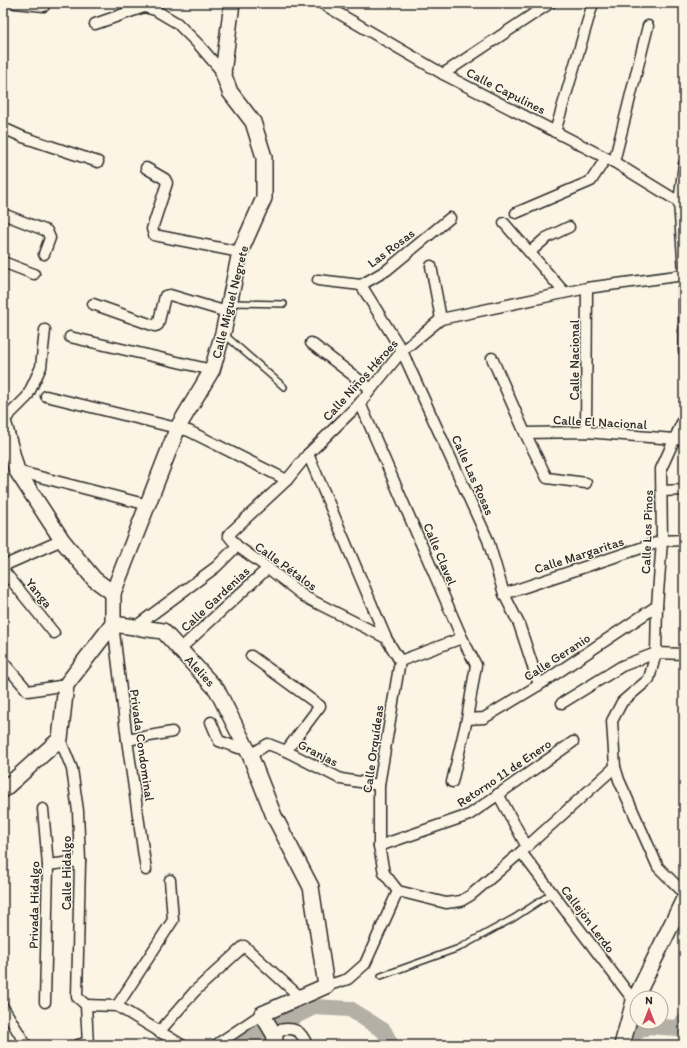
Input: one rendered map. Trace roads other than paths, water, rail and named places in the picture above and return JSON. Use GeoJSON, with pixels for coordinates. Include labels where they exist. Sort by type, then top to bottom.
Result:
{"type":"FeatureCollection","features":[{"type":"Feature","properties":{"kind":"street"},"geometry":{"type":"LineString","coordinates":[[15,3],[44,6]]}},
{"type":"Feature","properties":{"kind":"street","name":"Calle Miguel Negrete"},"geometry":{"type":"LineString","coordinates":[[113,593],[178,427],[212,370],[223,333],[240,252],[264,198],[264,157],[253,122],[230,92],[223,73],[232,3]]}},
{"type":"Feature","properties":{"kind":"street","name":"Calle Capulines"},"geometry":{"type":"LineString","coordinates":[[321,3],[443,74],[610,160],[681,203]]}},
{"type":"Feature","properties":{"kind":"street"},"geometry":{"type":"LineString","coordinates":[[443,74],[550,3]]}},
{"type":"Feature","properties":{"kind":"street"},"geometry":{"type":"LineString","coordinates":[[555,132],[593,3]]}},
{"type":"Feature","properties":{"kind":"street"},"geometry":{"type":"LineString","coordinates":[[96,24],[142,5],[155,10],[177,23],[199,45],[223,73]]}},
{"type":"Feature","properties":{"kind":"street"},"geometry":{"type":"LineString","coordinates":[[516,213],[591,181],[610,160],[648,26]]}},
{"type":"Feature","properties":{"kind":"street"},"geometry":{"type":"LineString","coordinates":[[3,128],[98,162]]}},
{"type":"Feature","properties":{"kind":"street"},"geometry":{"type":"LineString","coordinates":[[684,164],[681,203],[684,274]]}},
{"type":"Feature","properties":{"kind":"street"},"geometry":{"type":"LineString","coordinates":[[146,168],[165,178],[167,183],[152,229],[154,235],[240,252]]}},
{"type":"Feature","properties":{"kind":"street"},"geometry":{"type":"LineString","coordinates":[[3,214],[47,231],[50,238],[44,254]]}},
{"type":"Feature","properties":{"kind":"street","name":"Las Rosas"},"geometry":{"type":"LineString","coordinates":[[318,280],[361,285],[387,270],[450,218]]}},
{"type":"Feature","properties":{"kind":"street"},"geometry":{"type":"LineString","coordinates":[[504,223],[564,292]]}},
{"type":"Feature","properties":{"kind":"street"},"geometry":{"type":"LineString","coordinates":[[530,252],[546,238],[569,228]]}},
{"type":"Feature","properties":{"kind":"street"},"geometry":{"type":"LineString","coordinates":[[3,262],[34,274]]}},
{"type":"Feature","properties":{"kind":"street"},"geometry":{"type":"LineString","coordinates":[[431,266],[441,320]]}},
{"type":"Feature","properties":{"kind":"street","name":"Calle Niños Héroes"},"geometry":{"type":"LineString","coordinates":[[237,546],[228,535],[287,480],[308,454],[360,403],[402,350],[441,320],[564,292],[684,274]]}},
{"type":"Feature","properties":{"kind":"street","name":"Calle Las Rosas"},"geometry":{"type":"LineString","coordinates":[[361,285],[402,350],[488,540],[504,594],[520,624],[539,685]]}},
{"type":"Feature","properties":{"kind":"street","name":"Calle Nacional"},"geometry":{"type":"LineString","coordinates":[[586,432],[587,288]]}},
{"type":"Feature","properties":{"kind":"street"},"geometry":{"type":"LineString","coordinates":[[684,289],[684,350]]}},
{"type":"Feature","properties":{"kind":"street"},"geometry":{"type":"LineString","coordinates":[[93,304],[155,326],[158,325],[165,296],[170,295],[228,308]]}},
{"type":"Feature","properties":{"kind":"street"},"geometry":{"type":"LineString","coordinates":[[3,790],[60,739],[66,685],[113,624],[113,593],[94,579],[62,540],[17,471],[3,421],[27,397],[41,367],[45,330]]}},
{"type":"Feature","properties":{"kind":"street"},"geometry":{"type":"LineString","coordinates":[[70,337],[212,370]]}},
{"type":"Feature","properties":{"kind":"street"},"geometry":{"type":"LineString","coordinates":[[311,343],[371,389]]}},
{"type":"Feature","properties":{"kind":"street"},"geometry":{"type":"LineString","coordinates":[[492,358],[525,433],[547,478],[586,483]]}},
{"type":"Feature","properties":{"kind":"street"},"geometry":{"type":"LineString","coordinates":[[46,396],[178,427],[189,431],[287,480]]}},
{"type":"Feature","properties":{"kind":"street","name":"Calle Clavel"},"geometry":{"type":"LineString","coordinates":[[360,403],[462,638],[476,666],[467,719],[452,782]]}},
{"type":"Feature","properties":{"kind":"street","name":"Calle Los Pinos"},"geometry":{"type":"LineString","coordinates":[[684,418],[679,439],[661,468],[662,541],[657,606],[656,653],[649,679],[622,702],[612,721],[615,767],[618,780],[658,867],[684,892]]}},
{"type":"Feature","properties":{"kind":"street","name":"Calle El Nacional"},"geometry":{"type":"LineString","coordinates":[[525,433],[586,432],[679,439]]}},
{"type":"Feature","properties":{"kind":"street"},"geometry":{"type":"LineString","coordinates":[[308,454],[386,638],[400,661],[462,638]]}},
{"type":"Feature","properties":{"kind":"street"},"geometry":{"type":"LineString","coordinates":[[17,471],[148,505]]}},
{"type":"Feature","properties":{"kind":"street"},"geometry":{"type":"LineString","coordinates":[[662,491],[684,490]]}},
{"type":"Feature","properties":{"kind":"street"},"geometry":{"type":"LineString","coordinates":[[3,566],[62,540]]}},
{"type":"Feature","properties":{"kind":"street","name":"Calle Margaritas"},"geometry":{"type":"LineString","coordinates":[[504,594],[662,541],[684,540]]}},
{"type":"Feature","properties":{"kind":"street"},"geometry":{"type":"LineString","coordinates":[[135,627],[216,567],[237,546]]}},
{"type":"Feature","properties":{"kind":"street","name":"Calle Pétalos"},"geometry":{"type":"LineString","coordinates":[[237,546],[268,568],[304,597],[386,638]]}},
{"type":"Feature","properties":{"kind":"street","name":"Calle Gardenias"},"geometry":{"type":"LineString","coordinates":[[180,649],[268,568]]}},
{"type":"Feature","properties":{"kind":"street","name":"Yanga"},"geometry":{"type":"LineString","coordinates":[[3,570],[54,633]]}},
{"type":"Feature","properties":{"kind":"street","name":"Calle Geranio"},"geometry":{"type":"LineString","coordinates":[[467,719],[484,718],[539,685],[657,606]]}},
{"type":"Feature","properties":{"kind":"street","name":"Alelies"},"geometry":{"type":"LineString","coordinates":[[113,624],[163,631],[217,690],[248,752],[274,816],[311,887],[326,986]]}},
{"type":"Feature","properties":{"kind":"street","name":"Privada Condominal"},"geometry":{"type":"LineString","coordinates":[[113,624],[127,740],[146,870]]}},
{"type":"Feature","properties":{"kind":"street"},"geometry":{"type":"LineString","coordinates":[[562,703],[622,666],[656,653],[684,654]]}},
{"type":"Feature","properties":{"kind":"street"},"geometry":{"type":"LineString","coordinates":[[251,656],[320,706],[286,751]]}},
{"type":"Feature","properties":{"kind":"street","name":"Calle Orquídeas"},"geometry":{"type":"LineString","coordinates":[[398,891],[384,873],[379,846],[379,785],[400,661]]}},
{"type":"Feature","properties":{"kind":"street"},"geometry":{"type":"LineString","coordinates":[[3,662],[28,691],[66,685]]}},
{"type":"Feature","properties":{"kind":"street"},"geometry":{"type":"LineString","coordinates":[[211,722],[219,741],[248,752]]}},
{"type":"Feature","properties":{"kind":"street"},"geometry":{"type":"LineString","coordinates":[[127,740],[172,732]]}},
{"type":"Feature","properties":{"kind":"street","name":"Calle Hidalgo"},"geometry":{"type":"LineString","coordinates":[[60,739],[72,769],[78,811],[80,861],[77,997],[86,1006]]}},
{"type":"Feature","properties":{"kind":"street","name":"Retorno 11 de Enero"},"geometry":{"type":"LineString","coordinates":[[379,846],[469,814],[573,742]]}},
{"type":"Feature","properties":{"kind":"street","name":"Granjas"},"geometry":{"type":"LineString","coordinates":[[248,752],[268,744],[286,751],[341,779],[379,785]]}},
{"type":"Feature","properties":{"kind":"street"},"geometry":{"type":"LineString","coordinates":[[216,1045],[262,1014],[326,986],[348,979],[365,964],[398,891],[446,903],[461,901],[471,895],[524,850],[615,767]]}},
{"type":"Feature","properties":{"kind":"street","name":"Callejón Lerdo"},"geometry":{"type":"LineString","coordinates":[[498,794],[524,850],[552,893],[629,994]]}},
{"type":"Feature","properties":{"kind":"street","name":"Privada Hidalgo"},"geometry":{"type":"LineString","coordinates":[[42,809],[48,865],[45,1002]]}},
{"type":"Feature","properties":{"kind":"street"},"geometry":{"type":"LineString","coordinates":[[48,865],[80,861]]}},
{"type":"Feature","properties":{"kind":"street"},"geometry":{"type":"LineString","coordinates":[[117,1006],[173,920],[170,880]]}},
{"type":"Feature","properties":{"kind":"street"},"geometry":{"type":"LineString","coordinates":[[639,990],[684,899]]}},
{"type":"Feature","properties":{"kind":"street"},"geometry":{"type":"LineString","coordinates":[[159,1032],[195,991],[244,946],[300,997]]}},
{"type":"Feature","properties":{"kind":"street"},"geometry":{"type":"LineString","coordinates":[[85,1044],[86,1006],[117,1006],[182,1045]]}},
{"type":"Feature","properties":{"kind":"street"},"geometry":{"type":"LineString","coordinates":[[3,1007],[26,1045]]}},
{"type":"Feature","properties":{"kind":"street"},"geometry":{"type":"LineString","coordinates":[[262,1014],[275,1041]]}},
{"type":"Feature","properties":{"kind":"street"},"geometry":{"type":"LineString","coordinates":[[622,1045],[629,1019]]}},
{"type":"Feature","properties":{"kind":"street"},"geometry":{"type":"LineString","coordinates":[[275,1041],[279,1030],[288,1028],[298,1030],[305,1039],[307,1045]]}},
{"type":"Feature","properties":{"kind":"lane"},"geometry":{"type":"LineString","coordinates":[[228,308],[284,304]]}},
{"type":"Feature","properties":{"kind":"lane"},"geometry":{"type":"LineString","coordinates":[[223,333],[284,387]]}},
{"type":"Feature","properties":{"kind":"lane"},"geometry":{"type":"LineString","coordinates":[[381,976],[459,948],[514,918],[552,893]]}},
{"type":"Feature","properties":{"kind":"waterway"},"geometry":{"type":"LineString","coordinates":[[281,1023],[314,1007],[350,1009],[384,1031],[391,1045]]}},
{"type":"Feature","properties":{"kind":"waterway"},"geometry":{"type":"LineString","coordinates":[[637,1032],[648,1026],[677,1028],[684,1021]]}},
{"type":"Feature","properties":{"kind":"waterway"},"geometry":{"type":"LineString","coordinates":[[242,1045],[252,1037],[270,1029]]}}]}
